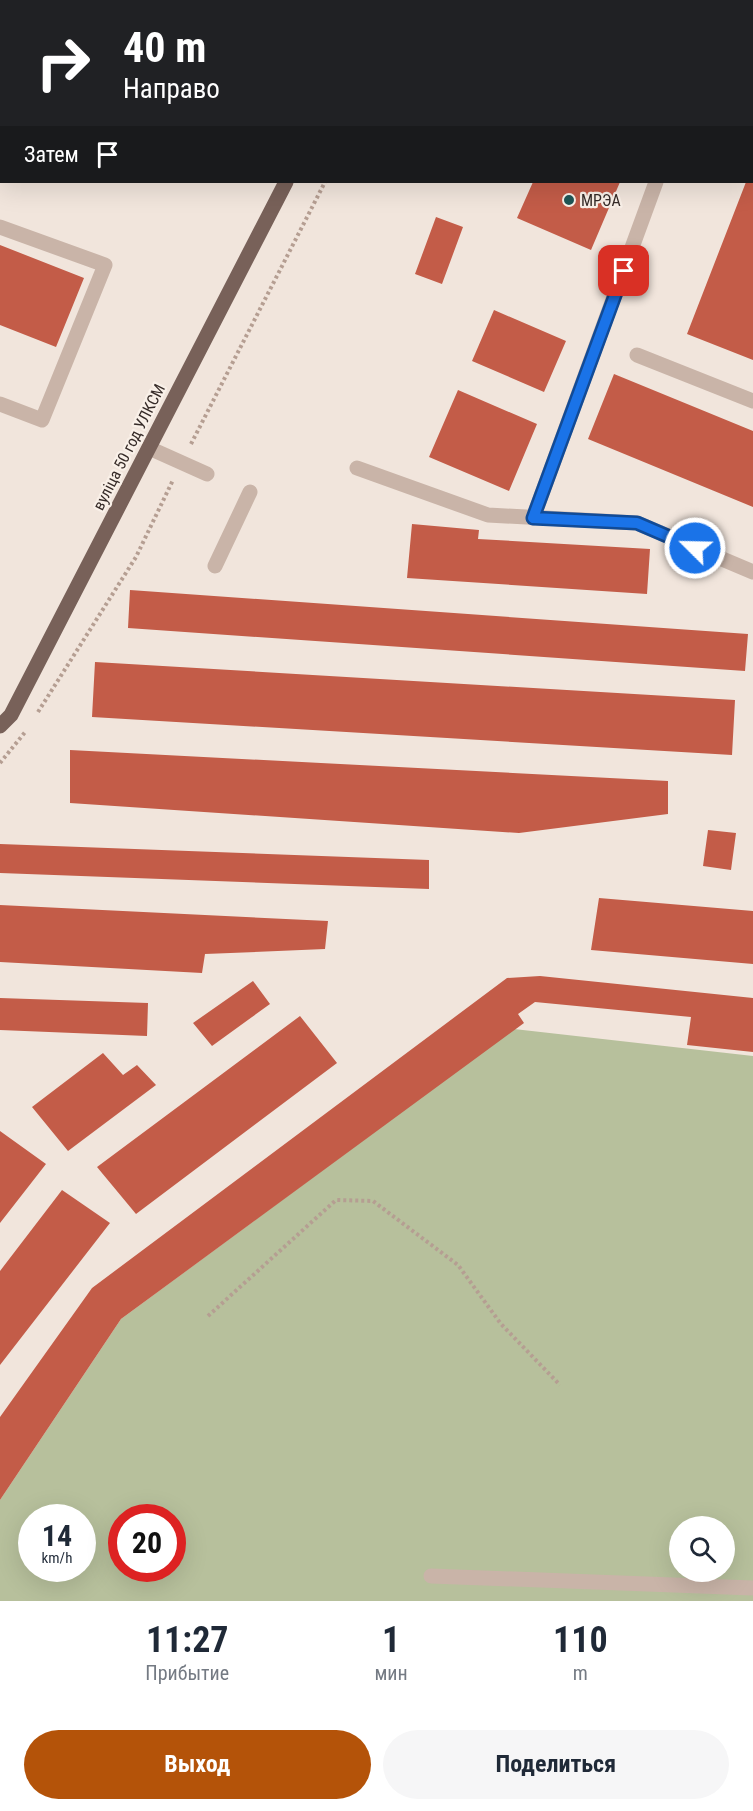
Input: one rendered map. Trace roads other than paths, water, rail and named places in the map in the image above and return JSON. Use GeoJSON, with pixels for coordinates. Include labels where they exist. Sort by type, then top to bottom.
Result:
{"type":"FeatureCollection","features":[{"type":"Feature","properties":{"kind":"main road","name":"вуліца 50 год УЛКСМ"},"geometry":{"type":"LineString","coordinates":[[0,726],[10,715],[285,183]]}},
{"type":"Feature","properties":{"kind":"lane"},"geometry":{"type":"LineString","coordinates":[[533,518],[657,183]]}},
{"type":"Feature","properties":{"kind":"lane"},"geometry":{"type":"LineString","coordinates":[[0,226],[105,265],[42,420],[0,404]]}},
{"type":"Feature","properties":{"kind":"lane"},"geometry":{"type":"LineString","coordinates":[[637,355],[753,401]]}},
{"type":"Feature","properties":{"kind":"lane"},"geometry":{"type":"LineString","coordinates":[[148,448],[207,474]]}},
{"type":"Feature","properties":{"kind":"lane"},"geometry":{"type":"LineString","coordinates":[[357,468],[488,515],[637,523],[753,572]]}},
{"type":"Feature","properties":{"kind":"lane"},"geometry":{"type":"LineString","coordinates":[[215,566],[250,492]]}},
{"type":"Feature","properties":{"kind":"lane"},"geometry":{"type":"LineString","coordinates":[[431,1576],[753,1588]]}},
{"type":"Feature","properties":{"kind":"place","name":"МРЭА"},"geometry":{"type":"Point","coordinates":[569,200]}}]}
